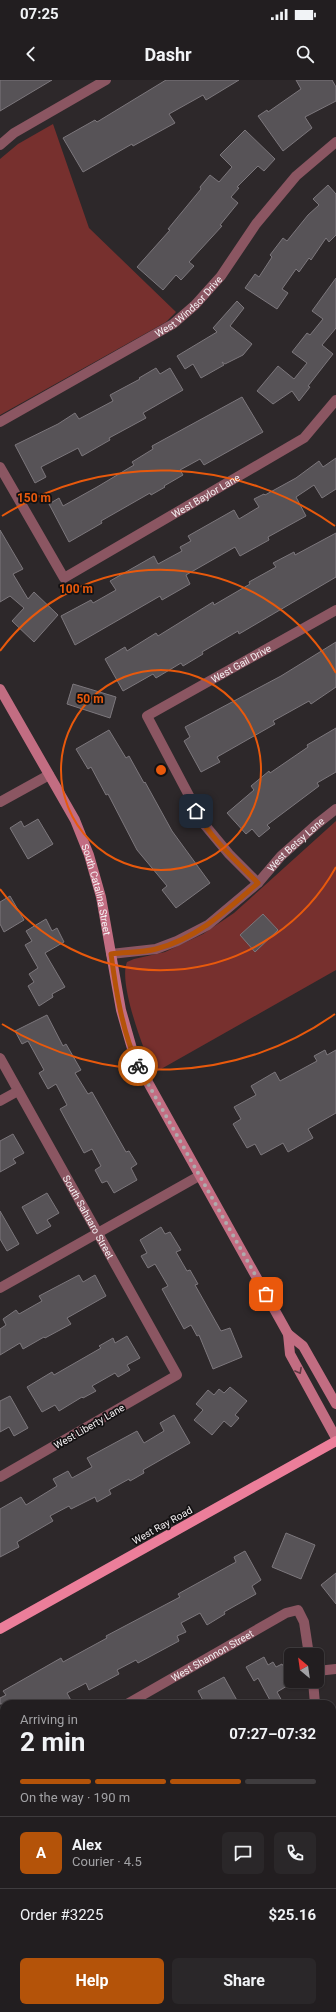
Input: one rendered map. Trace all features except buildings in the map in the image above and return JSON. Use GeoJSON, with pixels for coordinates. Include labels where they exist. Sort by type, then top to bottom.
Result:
{"type":"FeatureCollection","features":[{"type":"Feature","properties":{"kind":"main road","name":"West Ray Road"},"geometry":{"type":"LineString","coordinates":[[0,1630],[336,1441]]}},
{"type":"Feature","properties":{"kind":"street"},"geometry":{"type":"LineString","coordinates":[[0,145],[14,132],[106,80]]}},
{"type":"Feature","properties":{"kind":"street","name":"West Windsor Drive"},"geometry":{"type":"LineString","coordinates":[[0,422],[173,324],[195,306],[221,276],[256,224],[296,176],[336,142]]}},
{"type":"Feature","properties":{"kind":"street","name":"West Baylor Lane"},"geometry":{"type":"LineString","coordinates":[[0,467],[64,578],[304,438],[336,400]]}},
{"type":"Feature","properties":{"kind":"street","name":"West Gail Drive"},"geometry":{"type":"LineString","coordinates":[[258,883],[229,854],[204,824],[147,716],[336,610]]}},
{"type":"Feature","properties":{"kind":"street","name":"South Catalina Street"},"geometry":{"type":"LineString","coordinates":[[0,688],[75,820],[89,855],[101,898],[120,1010],[135,1059],[288,1334],[303,1346],[336,1404]]}},
{"type":"Feature","properties":{"kind":"street"},"geometry":{"type":"LineString","coordinates":[[0,802],[50,775]]}},
{"type":"Feature","properties":{"kind":"street","name":"West Betsy Lane"},"geometry":{"type":"LineString","coordinates":[[111,954],[156,949],[208,926],[258,883],[281,856],[316,824],[336,810]]}},
{"type":"Feature","properties":{"kind":"street","name":"South Sahuaro Street"},"geometry":{"type":"LineString","coordinates":[[0,1058],[178,1375]]}},
{"type":"Feature","properties":{"kind":"street"},"geometry":{"type":"LineString","coordinates":[[0,1101],[18,1091]]}},
{"type":"Feature","properties":{"kind":"street"},"geometry":{"type":"LineString","coordinates":[[0,1288],[199,1176]]}},
{"type":"Feature","properties":{"kind":"street","name":"South Catalina Street"},"geometry":{"type":"LineString","coordinates":[[288,1334],[290,1354],[336,1438]]}},
{"type":"Feature","properties":{"kind":"street","name":"West Liberty Lane"},"geometry":{"type":"LineString","coordinates":[[0,1477],[178,1375]]}},
{"type":"Feature","properties":{"kind":"street","name":"West Shannon Street"},"geometry":{"type":"LineString","coordinates":[[134,1700],[286,1613],[298,1610],[304,1622],[308,1648]]}},
{"type":"Feature","properties":{"kind":"street"},"geometry":{"type":"LineString","coordinates":[[324,1670],[336,1669]]}},
{"type":"Feature","properties":{"kind":"street"},"geometry":{"type":"LineString","coordinates":[[314,1688],[315,1700]]}},
{"type":"Feature","properties":{"kind":"shaded area"},"geometry":{"type":"Polygon","coordinates":[[[53,124],[89,228],[176,312],[166,322],[0,415],[0,159],[18,144],[53,124]]]}},
{"type":"Feature","properties":{"kind":"shaded area"},"geometry":{"type":"Polygon","coordinates":[[[336,821],[336,970],[154,1073],[144,1049],[129,1001],[125,972],[127,962],[165,952],[203,934],[234,913],[336,821]]]}},
{"type":"Feature","properties":{"kind":"way so far"},"geometry":{"type":"LineString","coordinates":[[138,1066],[266,1294]]}},
{"type":"Feature","properties":{"kind":"route"},"geometry":{"type":"LineString","coordinates":[[138,1066],[120,1010],[111,954],[156,949],[177,941],[208,926],[258,883],[229,854],[204,824],[196,811]]}}]}
